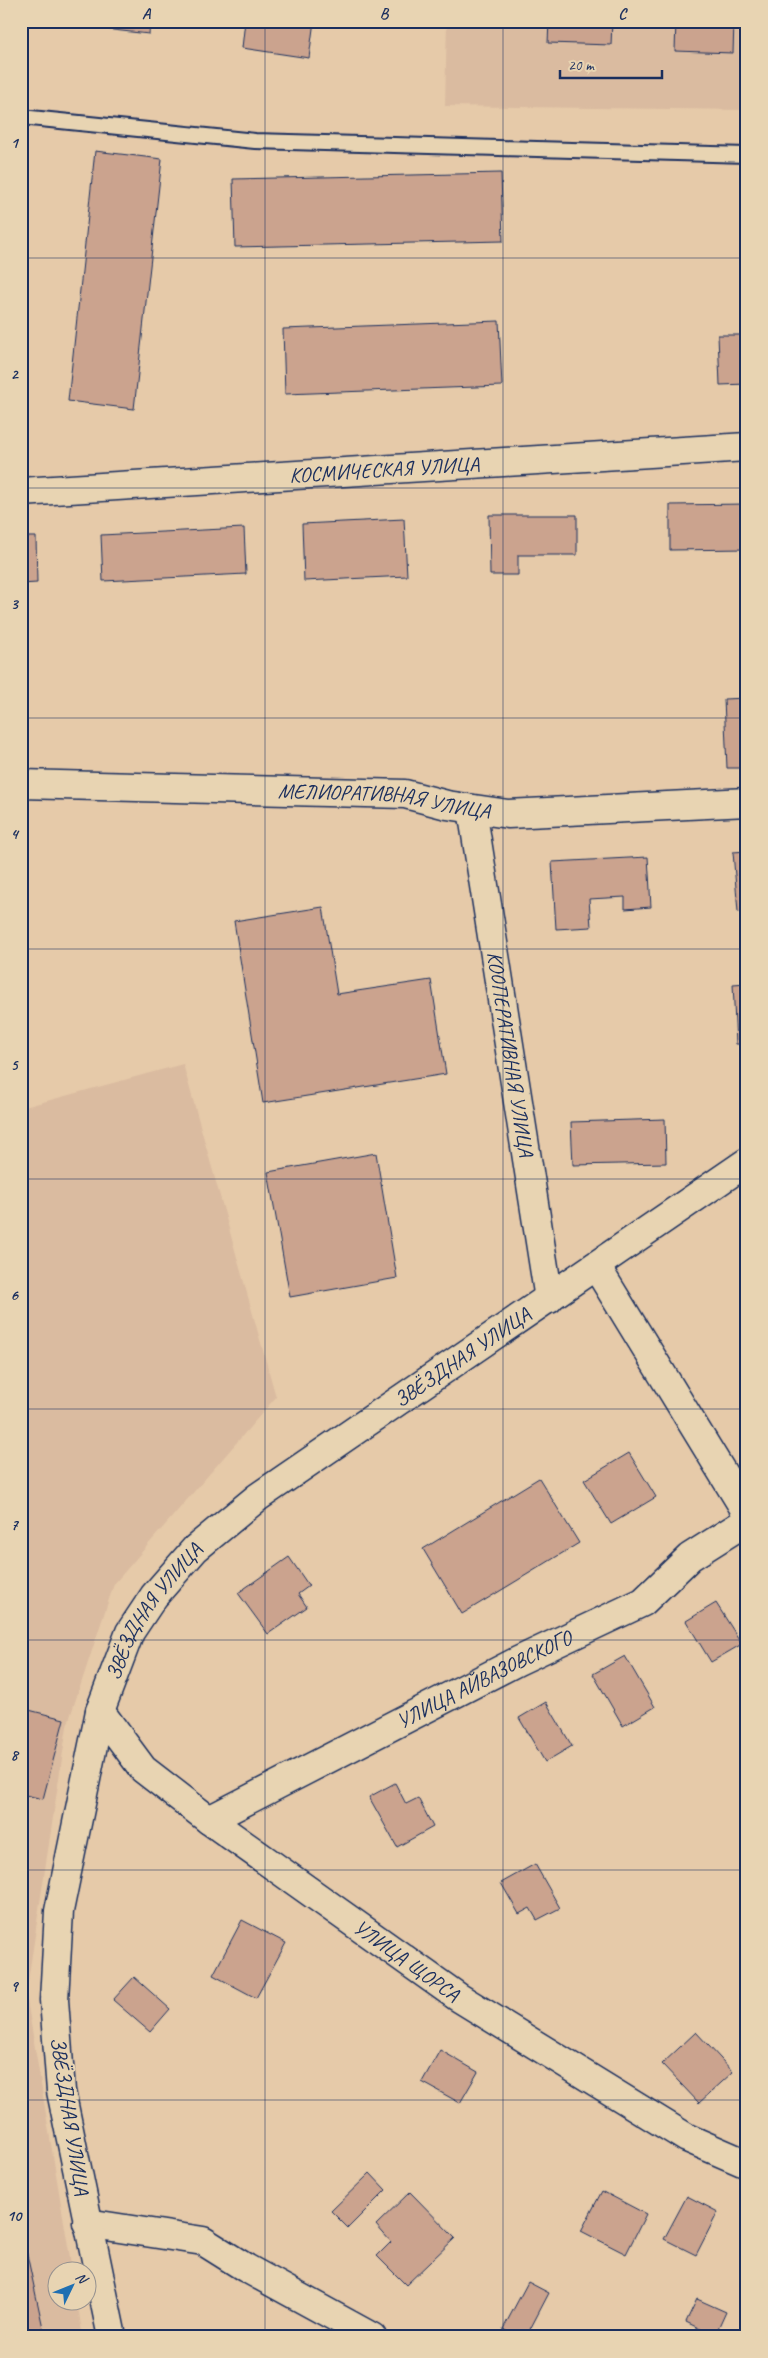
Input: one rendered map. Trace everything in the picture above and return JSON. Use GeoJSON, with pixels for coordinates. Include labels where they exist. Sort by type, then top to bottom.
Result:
{"type":"FeatureCollection","features":[{"type":"Feature","properties":{"kind":"street","name":"КОСМИЧЕСКАЯ УЛИЦА"},"geometry":{"type":"LineString","coordinates":[[21,492],[747,447]]}},
{"type":"Feature","properties":{"kind":"street","name":"МЕЛИОРАТИВНАЯ УЛИЦА"},"geometry":{"type":"LineString","coordinates":[[21,784],[405,794],[508,814],[747,802]]}},
{"type":"Feature","properties":{"kind":"street","name":"КООПЕРАТИВНАЯ УЛИЦА"},"geometry":{"type":"LineString","coordinates":[[472,808],[549,1298]]}},
{"type":"Feature","properties":{"kind":"street","name":"ЗВЁЗДНАЯ УЛИЦА"},"geometry":{"type":"LineString","coordinates":[[112,2337],[61,2092],[54,2000],[59,1911],[100,1711],[130,1632],[154,1596],[195,1549],[258,1497],[747,1162]]}},
{"type":"Feature","properties":{"kind":"street"},"geometry":{"type":"LineString","coordinates":[[596,1266],[747,1513]]}},
{"type":"Feature","properties":{"kind":"street","name":"УЛИЦА АЙВАЗОВСКОГО"},"geometry":{"type":"LineString","coordinates":[[209,1820],[518,1661],[643,1602],[690,1557],[747,1521]]}},
{"type":"Feature","properties":{"kind":"street","name":"УЛИЦА ЩОРСА"},"geometry":{"type":"LineString","coordinates":[[100,1711],[143,1769],[209,1820],[458,1997],[687,2138],[747,2164]]}},
{"type":"Feature","properties":{"kind":"street"},"geometry":{"type":"LineString","coordinates":[[87,2223],[203,2241],[246,2268],[372,2337]]}},
{"type":"Feature","properties":{"kind":"lane"},"geometry":{"type":"LineString","coordinates":[[21,117],[255,141],[747,155]]}},
{"type":"Feature","properties":{"kind":"shaded area"},"geometry":{"type":"Polygon","coordinates":[[[447,21],[747,21],[747,110],[445,106],[447,21]]]}},
{"type":"Feature","properties":{"kind":"shaded area"},"geometry":{"type":"Polygon","coordinates":[[[183,1064],[276,1397],[114,1584],[67,1726],[26,1994],[70,2260],[48,2260],[48,2310],[78,2310],[83,2337],[21,2337],[21,1108],[183,1064]]]}},
{"type":"Feature","properties":{"kind":"building"},"geometry":{"type":"Polygon","coordinates":[[[87,21],[150,21],[149,34],[86,27],[87,21]]]}},
{"type":"Feature","properties":{"kind":"building"},"geometry":{"type":"Polygon","coordinates":[[[245,21],[314,21],[309,58],[242,48],[245,21]]]}},
{"type":"Feature","properties":{"kind":"building"},"geometry":{"type":"Polygon","coordinates":[[[549,21],[612,21],[611,45],[548,43],[549,21]]]}},
{"type":"Feature","properties":{"kind":"building"},"geometry":{"type":"Polygon","coordinates":[[[676,21],[734,21],[733,53],[675,51],[676,21]]]}},
{"type":"Feature","properties":{"kind":"building"},"geometry":{"type":"Polygon","coordinates":[[[95,151],[162,159],[134,409],[68,401],[95,151]]]}},
{"type":"Feature","properties":{"kind":"building"},"geometry":{"type":"Polygon","coordinates":[[[501,173],[503,241],[235,247],[233,179],[501,173]]]}},
{"type":"Feature","properties":{"kind":"building"},"geometry":{"type":"Polygon","coordinates":[[[499,321],[502,386],[285,394],[283,329],[499,321]]]}},
{"type":"Feature","properties":{"kind":"building"},"geometry":{"type":"Polygon","coordinates":[[[718,335],[747,335],[747,384],[720,385],[718,335]]]}},
{"type":"Feature","properties":{"kind":"building"},"geometry":{"type":"Polygon","coordinates":[[[747,504],[747,549],[670,550],[670,505],[747,504]]]}},
{"type":"Feature","properties":{"kind":"building"},"geometry":{"type":"Polygon","coordinates":[[[489,515],[577,515],[577,555],[518,555],[518,575],[490,575],[489,515]]]}},
{"type":"Feature","properties":{"kind":"building"},"geometry":{"type":"Polygon","coordinates":[[[404,519],[407,576],[304,581],[302,524],[404,519]]]}},
{"type":"Feature","properties":{"kind":"building"},"geometry":{"type":"Polygon","coordinates":[[[244,528],[246,574],[103,581],[101,535],[244,528]]]}},
{"type":"Feature","properties":{"kind":"building"},"geometry":{"type":"Polygon","coordinates":[[[21,537],[36,537],[37,583],[21,584],[21,537]]]}},
{"type":"Feature","properties":{"kind":"building"},"geometry":{"type":"Polygon","coordinates":[[[747,698],[747,768],[727,768],[724,699],[747,698]]]}},
{"type":"Feature","properties":{"kind":"building"},"geometry":{"type":"Polygon","coordinates":[[[747,851],[747,911],[738,912],[733,852],[747,851]]]}},
{"type":"Feature","properties":{"kind":"building"},"geometry":{"type":"Polygon","coordinates":[[[648,857],[651,907],[625,909],[625,897],[589,899],[591,927],[556,929],[552,862],[648,857]]]}},
{"type":"Feature","properties":{"kind":"building"},"geometry":{"type":"Polygon","coordinates":[[[323,907],[337,994],[431,980],[446,1074],[263,1103],[234,921],[323,907]]]}},
{"type":"Feature","properties":{"kind":"building"},"geometry":{"type":"Polygon","coordinates":[[[747,983],[747,1044],[736,1044],[733,984],[747,983]]]}},
{"type":"Feature","properties":{"kind":"building"},"geometry":{"type":"Polygon","coordinates":[[[665,1119],[666,1163],[573,1165],[571,1122],[665,1119]]]}},
{"type":"Feature","properties":{"kind":"building"},"geometry":{"type":"Polygon","coordinates":[[[376,1153],[397,1278],[290,1297],[268,1172],[376,1153]]]}},
{"type":"Feature","properties":{"kind":"building"},"geometry":{"type":"Polygon","coordinates":[[[629,1453],[656,1497],[611,1524],[584,1480],[629,1453]]]}},
{"type":"Feature","properties":{"kind":"building"},"geometry":{"type":"Polygon","coordinates":[[[539,1478],[579,1543],[462,1614],[423,1549],[539,1478]]]}},
{"type":"Feature","properties":{"kind":"building"},"geometry":{"type":"Polygon","coordinates":[[[289,1557],[309,1586],[298,1594],[307,1607],[268,1634],[238,1593],[289,1557]]]}},
{"type":"Feature","properties":{"kind":"building"},"geometry":{"type":"Polygon","coordinates":[[[716,1603],[742,1644],[711,1662],[686,1621],[716,1603]]]}},
{"type":"Feature","properties":{"kind":"building"},"geometry":{"type":"Polygon","coordinates":[[[625,1656],[655,1707],[623,1726],[593,1674],[625,1656]]]}},
{"type":"Feature","properties":{"kind":"building"},"geometry":{"type":"Polygon","coordinates":[[[546,1702],[572,1746],[545,1762],[519,1718],[546,1702]]]}},
{"type":"Feature","properties":{"kind":"building"},"geometry":{"type":"Polygon","coordinates":[[[21,1708],[64,1719],[43,1799],[21,1794],[21,1708]]]}},
{"type":"Feature","properties":{"kind":"building"},"geometry":{"type":"Polygon","coordinates":[[[395,1783],[406,1804],[418,1798],[433,1827],[397,1847],[369,1797],[395,1783]]]}},
{"type":"Feature","properties":{"kind":"building"},"geometry":{"type":"Polygon","coordinates":[[[535,1864],[560,1908],[537,1920],[530,1908],[519,1914],[501,1883],[535,1864]]]}},
{"type":"Feature","properties":{"kind":"building"},"geometry":{"type":"Polygon","coordinates":[[[242,1920],[286,1943],[256,1998],[213,1975],[242,1920]]]}},
{"type":"Feature","properties":{"kind":"building"},"geometry":{"type":"Polygon","coordinates":[[[134,1977],[170,2009],[150,2032],[113,2000],[134,1977]]]}},
{"type":"Feature","properties":{"kind":"building"},"geometry":{"type":"Polygon","coordinates":[[[696,2032],[733,2072],[699,2103],[662,2064],[696,2032]]]}},
{"type":"Feature","properties":{"kind":"building"},"geometry":{"type":"Polygon","coordinates":[[[440,2050],[478,2072],[460,2103],[422,2082],[440,2050]]]}},
{"type":"Feature","properties":{"kind":"building"},"geometry":{"type":"Polygon","coordinates":[[[370,2173],[386,2190],[348,2228],[331,2211],[370,2173]]]}},
{"type":"Feature","properties":{"kind":"building"},"geometry":{"type":"Polygon","coordinates":[[[602,2191],[646,2214],[626,2254],[581,2231],[602,2191]]]}},
{"type":"Feature","properties":{"kind":"building"},"geometry":{"type":"Polygon","coordinates":[[[410,2192],[455,2238],[406,2285],[377,2256],[391,2242],[376,2225],[410,2192]]]}},
{"type":"Feature","properties":{"kind":"building"},"geometry":{"type":"Polygon","coordinates":[[[687,2196],[718,2212],[696,2255],[664,2239],[687,2196]]]}},
{"type":"Feature","properties":{"kind":"building"},"geometry":{"type":"Polygon","coordinates":[[[21,2227],[45,2337],[21,2337],[21,2227]]]}},
{"type":"Feature","properties":{"kind":"building"},"geometry":{"type":"Polygon","coordinates":[[[528,2282],[549,2293],[526,2337],[516,2337],[503,2329],[528,2282]]]}},
{"type":"Feature","properties":{"kind":"building"},"geometry":{"type":"Polygon","coordinates":[[[697,2299],[726,2312],[715,2336],[686,2322],[697,2299]]]}}]}
